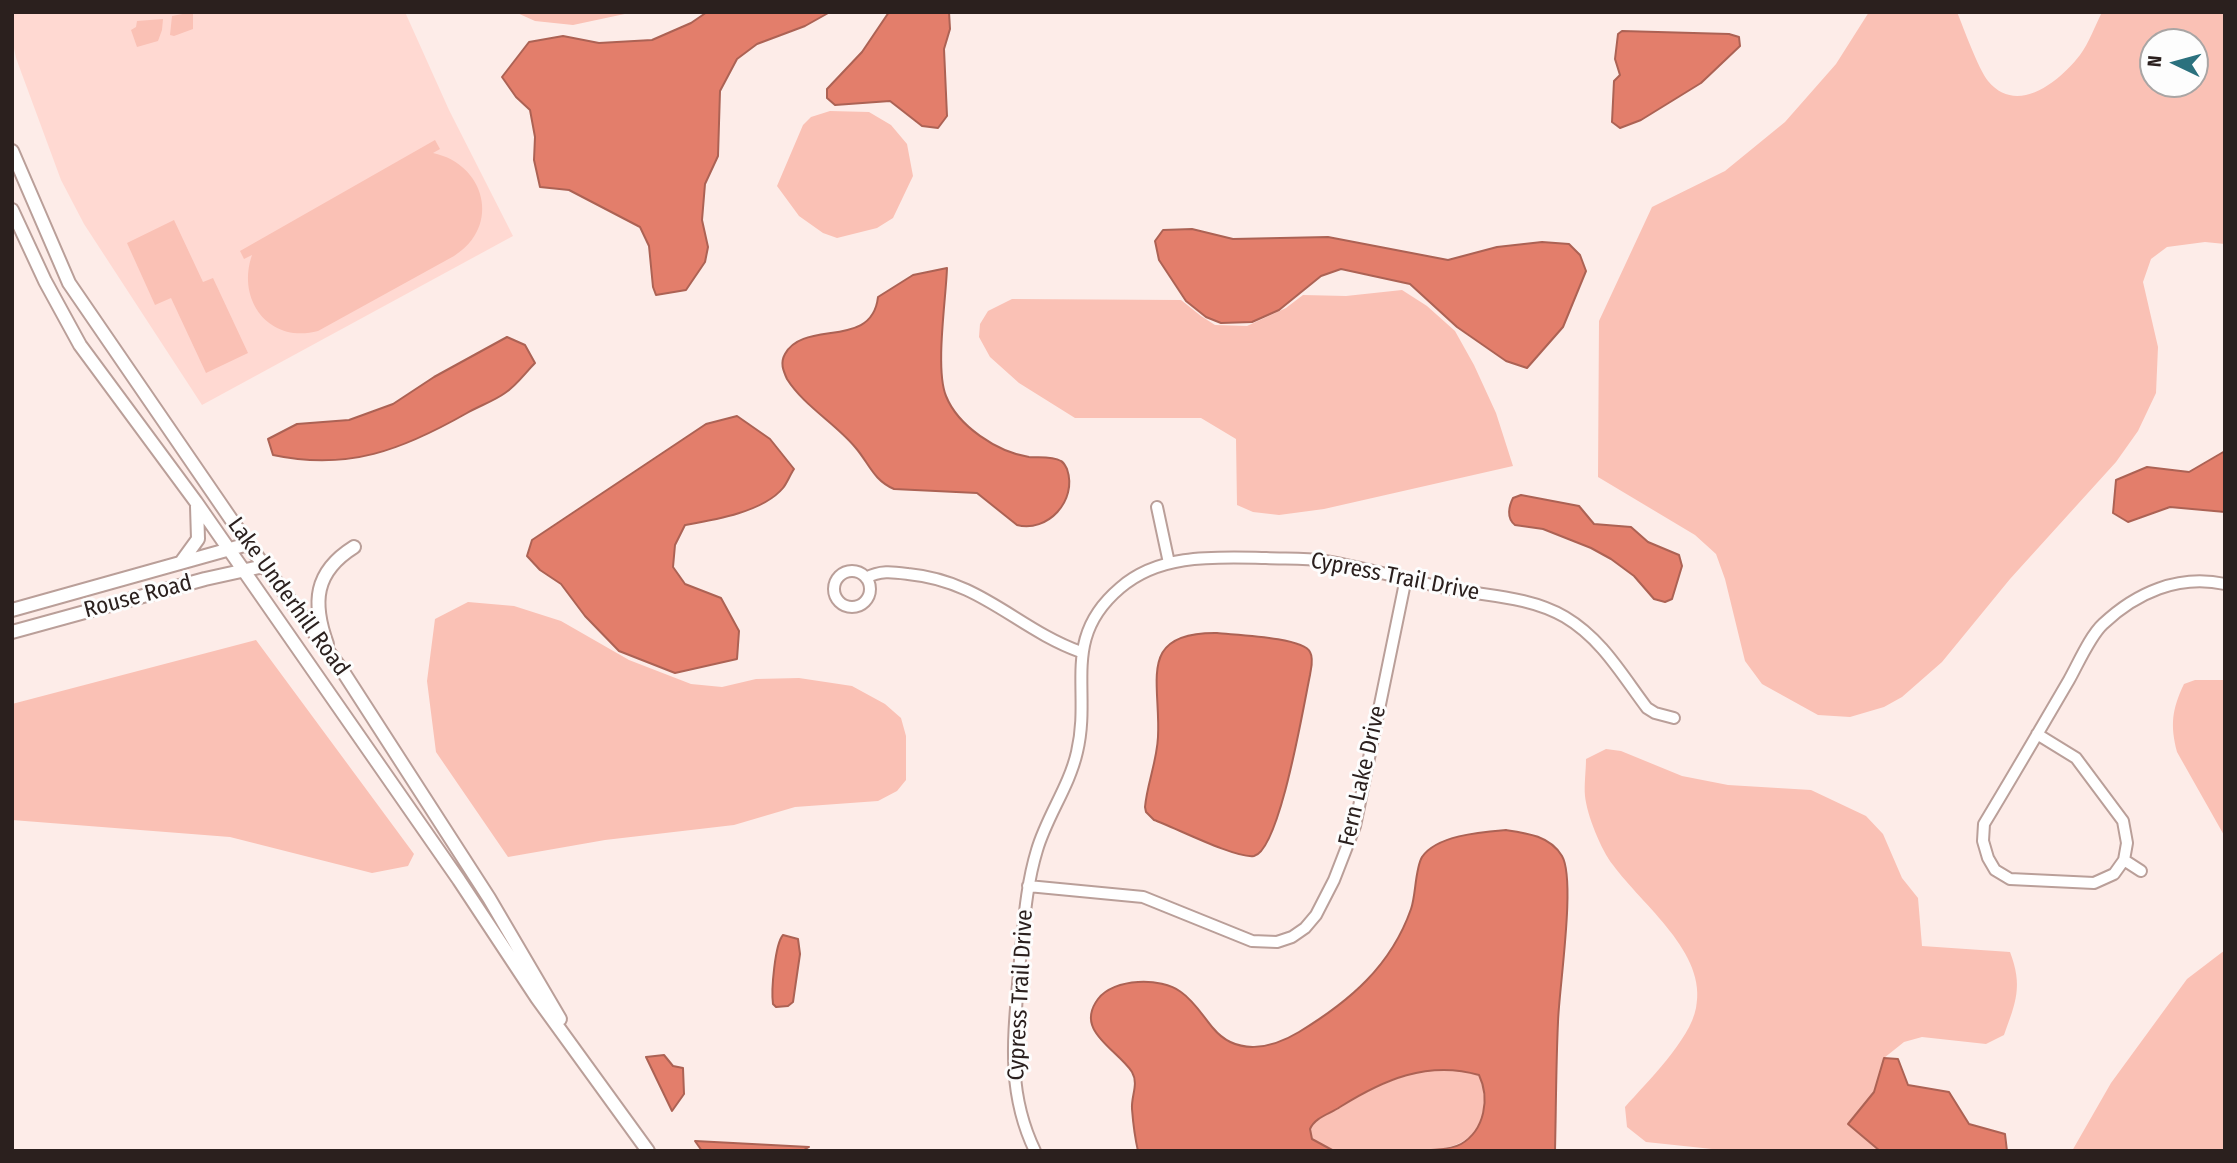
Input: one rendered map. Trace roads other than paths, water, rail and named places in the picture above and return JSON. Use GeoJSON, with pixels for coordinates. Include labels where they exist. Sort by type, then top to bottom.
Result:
{"type":"FeatureCollection","features":[{"type":"Feature","properties":{"kind":"street","name":"Lake Underhill Road"},"geometry":{"type":"LineString","coordinates":[[12,151],[69,283],[248,544],[330,654],[489,898],[554,1007],[571,1041]]}},
{"type":"Feature","properties":{"kind":"street","name":"Lake Underhill Road"},"geometry":{"type":"LineString","coordinates":[[12,210],[45,281],[80,345],[196,502],[444,858],[537,998],[571,1041],[648,1151]]}},
{"type":"Feature","properties":{"kind":"street"},"geometry":{"type":"LineString","coordinates":[[182,561],[198,539],[196,502]]}},
{"type":"Feature","properties":{"kind":"street"},"geometry":{"type":"LineString","coordinates":[[1157,507],[1168,563]]}},
{"type":"Feature","properties":{"kind":"street","name":"Rouse Road"},"geometry":{"type":"LineString","coordinates":[[12,610],[248,544]]}},
{"type":"Feature","properties":{"kind":"street"},"geometry":{"type":"LineString","coordinates":[[330,654],[319,622],[318,596],[322,580],[332,565],[354,547]]}},
{"type":"Feature","properties":{"kind":"street","name":"Cypress Trail Drive"},"geometry":{"type":"LineString","coordinates":[[1035,1151],[1018,1104],[1013,1063],[1028,886],[1042,834],[1069,780],[1077,752],[1082,726],[1081,652],[1092,624],[1109,598],[1139,574],[1168,563],[1220,557],[1311,559],[1449,589],[1520,600],[1561,615],[1599,643],[1648,709],[1674,718]]}},
{"type":"Feature","properties":{"kind":"street","name":"Rouse Road"},"geometry":{"type":"LineString","coordinates":[[12,632],[264,566]]}},
{"type":"Feature","properties":{"kind":"street"},"geometry":{"type":"LineString","coordinates":[[866,578],[888,572],[921,575],[956,585],[988,599],[1056,642],[1081,652]]}},
{"type":"Feature","properties":{"kind":"street","name":"Fern Lake Drive"},"geometry":{"type":"LineString","coordinates":[[1028,886],[1138,896],[1252,942],[1277,942],[1292,937],[1305,928],[1318,912],[1335,880],[1355,826],[1406,578]]}},
{"type":"Feature","properties":{"kind":"street"},"geometry":{"type":"LineString","coordinates":[[2037,734],[2076,758],[2123,821],[2127,843],[2124,860],[2114,874],[2094,883],[2010,880],[1995,870],[1988,858],[1983,841],[1984,824],[2100,626],[2139,596],[2176,582],[2225,584]]}},
{"type":"Feature","properties":{"kind":"street"},"geometry":{"type":"LineString","coordinates":[[2124,860],[2141,871]]}}]}
